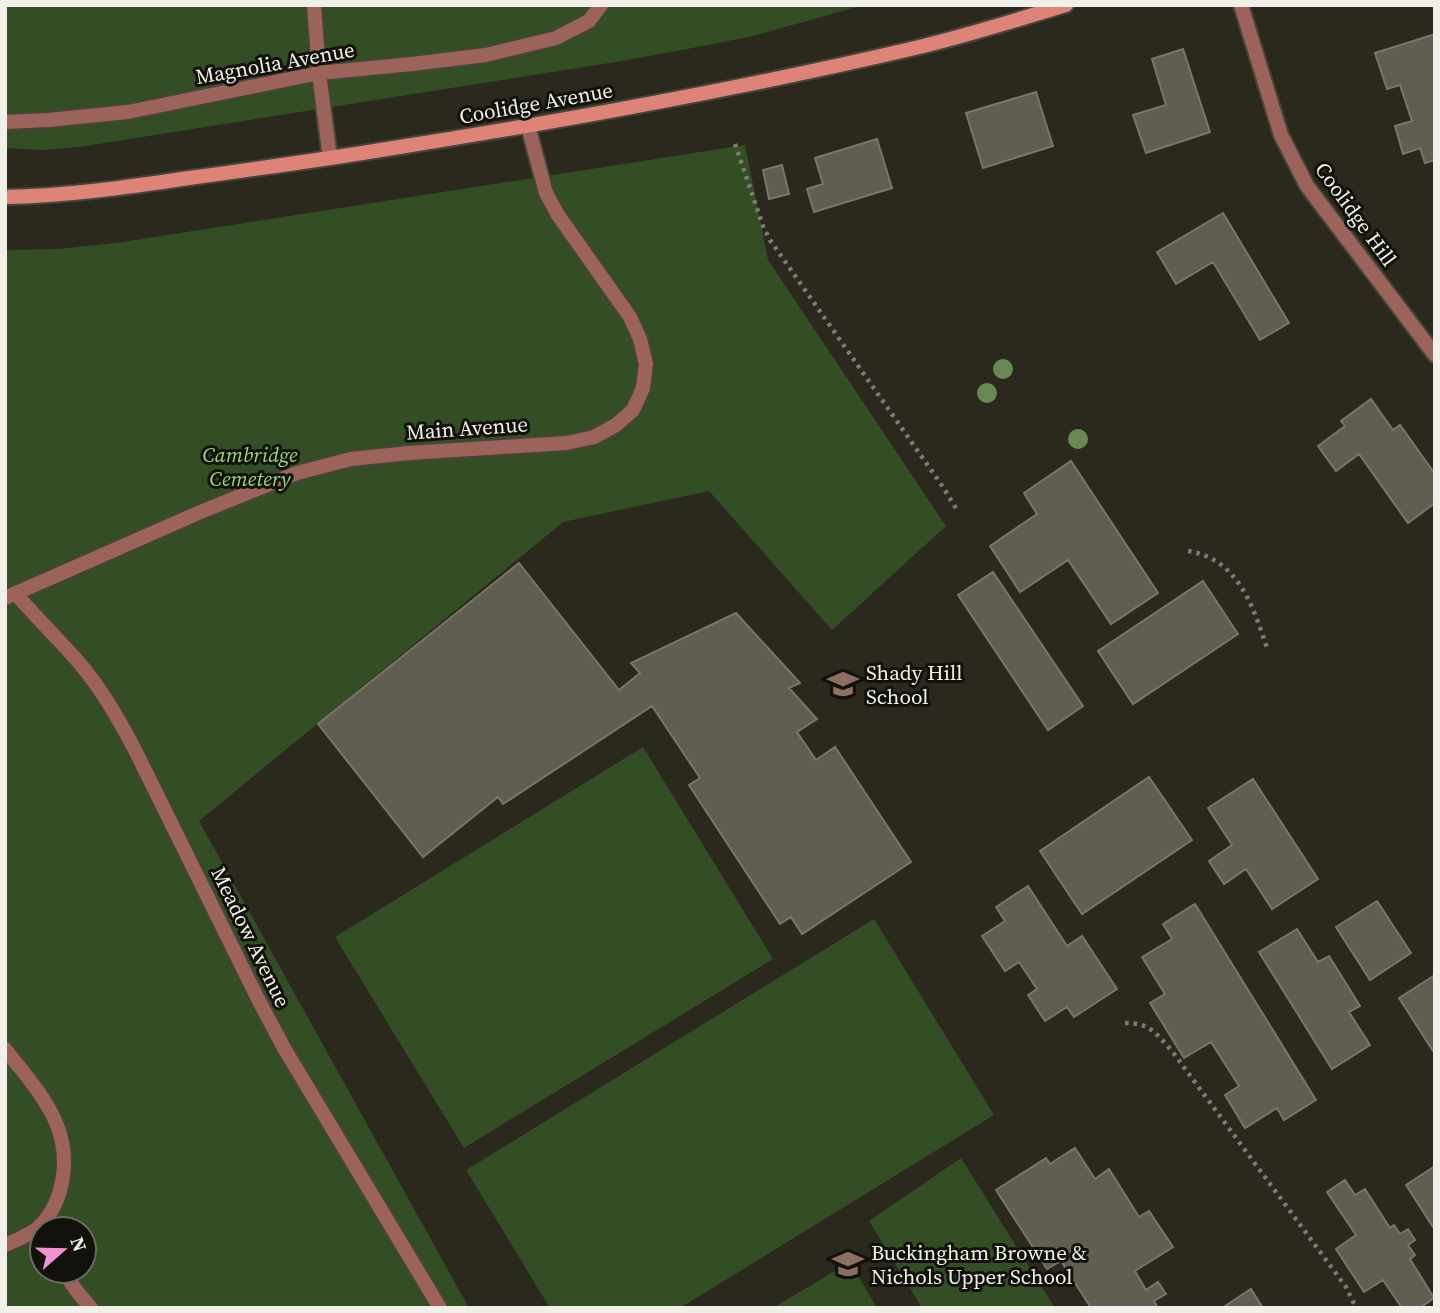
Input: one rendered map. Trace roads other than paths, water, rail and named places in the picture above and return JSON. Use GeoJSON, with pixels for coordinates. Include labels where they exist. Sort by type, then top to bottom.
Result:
{"type":"FeatureCollection","features":[{"type":"Feature","properties":{"kind":"street"},"geometry":{"type":"LineString","coordinates":[[314,5],[330,158]]}},
{"type":"Feature","properties":{"kind":"street","name":"Magnolia Avenue"},"geometry":{"type":"LineString","coordinates":[[5,122],[128,112],[319,73],[486,55],[556,38],[589,21],[601,5]]}},
{"type":"Feature","properties":{"kind":"street","name":"Coolidge Avenue"},"geometry":{"type":"LineString","coordinates":[[5,197],[102,190],[330,158],[528,126],[828,68],[916,48],[1066,5]]}},
{"type":"Feature","properties":{"kind":"street","name":"Coolidge Hill"},"geometry":{"type":"LineString","coordinates":[[1241,5],[1282,135],[1307,186],[1435,355]]}},
{"type":"Feature","properties":{"kind":"street","name":"Main Avenue"},"geometry":{"type":"LineString","coordinates":[[10,596],[198,513],[297,473],[351,459],[567,443],[594,437],[616,425],[633,410],[643,388],[646,364],[640,340],[630,317],[558,215],[546,193],[528,126]]}},
{"type":"Feature","properties":{"kind":"street","name":"Meadow Avenue"},"geometry":{"type":"LineString","coordinates":[[10,596],[76,659],[116,715],[284,1048],[440,1308]]}},
{"type":"Feature","properties":{"kind":"street"},"geometry":{"type":"LineString","coordinates":[[5,1049],[45,1102],[57,1124],[64,1147],[65,1165],[50,1215]]}},
{"type":"Feature","properties":{"kind":"street"},"geometry":{"type":"LineString","coordinates":[[5,1245],[28,1236]]}},
{"type":"Feature","properties":{"kind":"street"},"geometry":{"type":"LineString","coordinates":[[73,1285],[91,1308]]}},
{"type":"Feature","properties":{"kind":"place","name":"Shady Hill School"},"geometry":{"type":"Point","coordinates":[843,684]}},
{"type":"Feature","properties":{"kind":"place","name":"Buckingham Browne & Nichols Upper School"},"geometry":{"type":"Point","coordinates":[848,1264]}},
{"type":"Feature","properties":{"kind":"park label","name":"Cambridge Cemetery"},"geometry":{"type":"Point","coordinates":[250,466]}}]}
